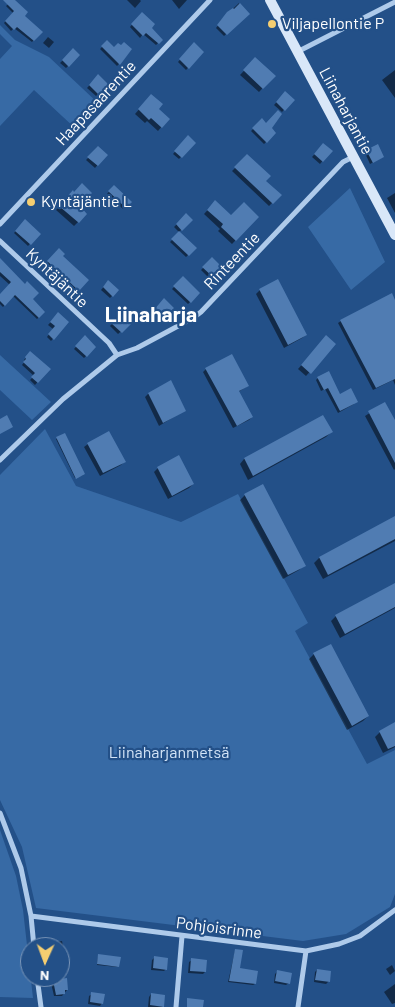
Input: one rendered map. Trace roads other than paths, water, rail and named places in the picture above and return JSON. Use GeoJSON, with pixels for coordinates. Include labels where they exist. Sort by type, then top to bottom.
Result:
{"type":"FeatureCollection","features":[{"type":"Feature","properties":{"kind":"main road","name":"Liinaharjantie"},"geometry":{"type":"LineString","coordinates":[[270,0],[395,235]]}},
{"type":"Feature","properties":{"kind":"street","name":"Haapasaarentie"},"geometry":{"type":"LineString","coordinates":[[0,224],[210,0]]}},
{"type":"Feature","properties":{"kind":"street"},"geometry":{"type":"LineString","coordinates":[[380,0],[384,7]]}},
{"type":"Feature","properties":{"kind":"street"},"geometry":{"type":"LineString","coordinates":[[298,51],[395,2]]}},
{"type":"Feature","properties":{"kind":"street","name":"Rinteentie"},"geometry":{"type":"LineString","coordinates":[[0,460],[63,399],[117,355],[137,348],[201,312],[343,162],[353,156]]}},
{"type":"Feature","properties":{"kind":"street","name":"Kyntäjäntie"},"geometry":{"type":"LineString","coordinates":[[0,241],[109,343],[117,355]]}},
{"type":"Feature","properties":{"kind":"street"},"geometry":{"type":"LineString","coordinates":[[0,813],[21,868],[31,916],[33,937]]}},
{"type":"Feature","properties":{"kind":"street","name":"Pohjoisrinne"},"geometry":{"type":"LineString","coordinates":[[31,916],[306,951],[339,944],[360,936],[395,910]]}},
{"type":"Feature","properties":{"kind":"street"},"geometry":{"type":"LineString","coordinates":[[176,1007],[182,936]]}},
{"type":"Feature","properties":{"kind":"street"},"geometry":{"type":"LineString","coordinates":[[298,1007],[306,951]]}},
{"type":"Feature","properties":{"kind":"street"},"geometry":{"type":"LineString","coordinates":[[38,987],[41,1007]]}},
{"type":"Feature","properties":{"kind":"place","name":"Viljapellontie P"},"geometry":{"type":"Point","coordinates":[272,24]}},
{"type":"Feature","properties":{"kind":"place","name":"Kyntäjäntie L"},"geometry":{"type":"Point","coordinates":[31,202]}},
{"type":"Feature","properties":{"kind":"district","name":"Liinaharja"},"geometry":{"type":"Point","coordinates":[151,315]}},
{"type":"Feature","properties":{"kind":"park label","name":"Liinaharjanmetsä"},"geometry":{"type":"Point","coordinates":[169,753]}}]}
